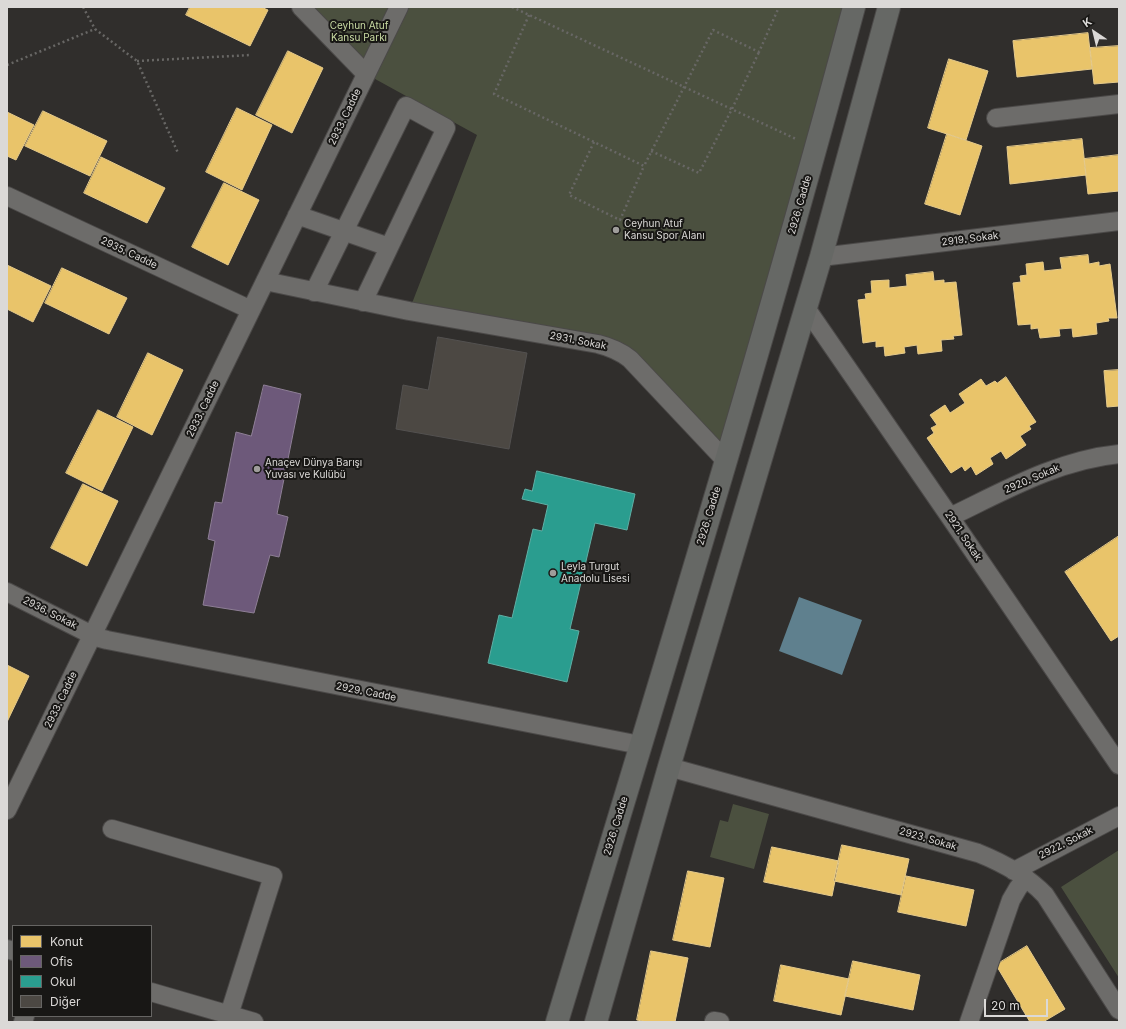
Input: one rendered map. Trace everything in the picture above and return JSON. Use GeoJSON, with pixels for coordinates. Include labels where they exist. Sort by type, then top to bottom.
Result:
{"type":"FeatureCollection","features":[{"type":"Feature","properties":{"kind":"street"},"geometry":{"type":"LineString","coordinates":[[302,7],[366,74]]}},
{"type":"Feature","properties":{"kind":"street","name":"2933. Cadde"},"geometry":{"type":"LineString","coordinates":[[7,810],[399,7]]}},
{"type":"Feature","properties":{"kind":"street","name":"2926. Cadde"},"geometry":{"type":"LineString","coordinates":[[557,1022],[726,461],[816,149],[854,7]]}},
{"type":"Feature","properties":{"kind":"street"},"geometry":{"type":"LineString","coordinates":[[596,1022],[669,767],[821,257],[889,7]]}},
{"type":"Feature","properties":{"kind":"street"},"geometry":{"type":"LineString","coordinates":[[996,118],[1119,104]]}},
{"type":"Feature","properties":{"kind":"street"},"geometry":{"type":"LineString","coordinates":[[314,292],[406,106],[446,128],[363,302]]}},
{"type":"Feature","properties":{"kind":"street","name":"2935. Cadde"},"geometry":{"type":"LineString","coordinates":[[7,196],[251,310]]}},
{"type":"Feature","properties":{"kind":"street"},"geometry":{"type":"LineString","coordinates":[[297,215],[389,247]]}},
{"type":"Feature","properties":{"kind":"street","name":"2919. Sokak"},"geometry":{"type":"LineString","coordinates":[[821,257],[1119,221]]}},
{"type":"Feature","properties":{"kind":"street","name":"2931. Sokak"},"geometry":{"type":"LineString","coordinates":[[265,281],[408,311],[598,344],[617,350],[630,359],[726,461]]}},
{"type":"Feature","properties":{"kind":"street","name":"2921. Sokak"},"geometry":{"type":"LineString","coordinates":[[806,308],[1119,765]]}},
{"type":"Feature","properties":{"kind":"street","name":"2920. Sokak"},"geometry":{"type":"LineString","coordinates":[[950,517],[1047,471],[1085,460],[1119,454]]}},
{"type":"Feature","properties":{"kind":"street","name":"2936. Sokak"},"geometry":{"type":"LineString","coordinates":[[7,592],[92,635]]}},
{"type":"Feature","properties":{"kind":"street","name":"2929. Cadde"},"geometry":{"type":"LineString","coordinates":[[92,635],[107,640],[640,746]]}},
{"type":"Feature","properties":{"kind":"street","name":"2923. Sokak"},"geometry":{"type":"LineString","coordinates":[[669,767],[978,853],[1020,874],[1045,895],[1119,1010]]}},
{"type":"Feature","properties":{"kind":"street","name":"2922. Sokak"},"geometry":{"type":"LineString","coordinates":[[1020,874],[1119,816]]}},
{"type":"Feature","properties":{"kind":"street"},"geometry":{"type":"LineString","coordinates":[[112,829],[273,876],[229,1015]]}},
{"type":"Feature","properties":{"kind":"street"},"geometry":{"type":"LineString","coordinates":[[969,1022],[1011,900],[1018,888],[1020,874]]}},
{"type":"Feature","properties":{"kind":"street"},"geometry":{"type":"LineString","coordinates":[[152,992],[254,1022]]}},
{"type":"Feature","properties":{"kind":"path"},"geometry":{"type":"LineString","coordinates":[[83,7],[95,28],[137,61],[178,153]]}},
{"type":"Feature","properties":{"kind":"path"},"geometry":{"type":"LineString","coordinates":[[512,7],[816,149]]}},
{"type":"Feature","properties":{"kind":"path"},"geometry":{"type":"LineString","coordinates":[[651,151],[699,173],[732,109],[779,7]]}},
{"type":"Feature","properties":{"kind":"path"},"geometry":{"type":"LineString","coordinates":[[529,15],[494,94],[644,166]]}},
{"type":"Feature","properties":{"kind":"path"},"geometry":{"type":"LineString","coordinates":[[7,65],[95,28]]}},
{"type":"Feature","properties":{"kind":"path"},"geometry":{"type":"LineString","coordinates":[[594,142],[569,195],[620,220],[651,151],[713,30],[759,52]]}},
{"type":"Feature","properties":{"kind":"path"},"geometry":{"type":"LineString","coordinates":[[137,61],[251,55]]}},
{"type":"Feature","properties":{"kind":"green space","name":"Ceyhun Atuf Kansu Spor Alanı"},"geometry":{"type":"Polygon","coordinates":[[[301,7],[854,7],[726,461],[630,359],[409,311],[477,135],[366,74],[301,7]]]}},
{"type":"Feature","properties":{"kind":"green space"},"geometry":{"type":"Polygon","coordinates":[[[733,804],[769,814],[754,869],[710,857],[720,820],[728,822],[733,804]]]}},
{"type":"Feature","properties":{"kind":"green space"},"geometry":{"type":"Polygon","coordinates":[[[1119,850],[1119,978],[1061,887],[1119,850]]]}},
{"type":"Feature","properties":{"kind":"water"},"geometry":{"type":"Polygon","coordinates":[[[799,597],[862,620],[842,675],[779,651],[799,597]]]}},
{"type":"Feature","properties":{"kind":"building: Konut"},"geometry":{"type":"Polygon","coordinates":[[[190,7],[261,7],[268,10],[250,46],[186,15],[190,7]]]}},
{"type":"Feature","properties":{"kind":"building: Konut"},"geometry":{"type":"Polygon","coordinates":[[[1088,33],[1092,69],[1017,77],[1013,41],[1088,33]]]}},
{"type":"Feature","properties":{"kind":"building: Konut"},"geometry":{"type":"Polygon","coordinates":[[[1119,46],[1119,82],[1094,84],[1090,48],[1119,46]]]}},
{"type":"Feature","properties":{"kind":"building: Konut"},"geometry":{"type":"Polygon","coordinates":[[[288,51],[323,68],[292,133],[256,115],[288,51]]]}},
{"type":"Feature","properties":{"kind":"building: Konut"},"geometry":{"type":"Polygon","coordinates":[[[949,59],[988,71],[966,140],[928,128],[949,59]]]}},
{"type":"Feature","properties":{"kind":"building: Konut"},"geometry":{"type":"Polygon","coordinates":[[[237,108],[272,125],[242,190],[206,172],[237,108]]]}},
{"type":"Feature","properties":{"kind":"building: Konut"},"geometry":{"type":"Polygon","coordinates":[[[43,111],[107,141],[90,176],[25,146],[43,111]]]}},
{"type":"Feature","properties":{"kind":"building: Konut"},"geometry":{"type":"Polygon","coordinates":[[[7,112],[34,125],[16,160],[7,156],[7,112]]]}},
{"type":"Feature","properties":{"kind":"building: Konut"},"geometry":{"type":"Polygon","coordinates":[[[947,134],[982,146],[960,215],[925,204],[947,134]]]}},
{"type":"Feature","properties":{"kind":"building: Konut"},"geometry":{"type":"Polygon","coordinates":[[[1082,139],[1086,175],[1010,184],[1007,147],[1082,139]]]}},
{"type":"Feature","properties":{"kind":"building: Konut"},"geometry":{"type":"Polygon","coordinates":[[[1119,155],[1119,191],[1088,194],[1084,159],[1119,155]]]}},
{"type":"Feature","properties":{"kind":"building: Konut"},"geometry":{"type":"Polygon","coordinates":[[[101,157],[165,188],[147,223],[84,193],[101,157]]]}},
{"type":"Feature","properties":{"kind":"building: Konut"},"geometry":{"type":"Polygon","coordinates":[[[224,183],[259,200],[228,265],[192,247],[224,183]]]}},
{"type":"Feature","properties":{"kind":"building: Konut"},"geometry":{"type":"Polygon","coordinates":[[[1088,255],[1089,264],[1099,262],[1099,266],[1110,264],[1117,318],[1108,318],[1109,321],[1096,323],[1097,334],[1073,337],[1072,328],[1059,329],[1060,336],[1040,338],[1038,328],[1031,329],[1031,324],[1018,325],[1013,283],[1021,282],[1020,276],[1027,275],[1026,264],[1043,262],[1044,271],[1062,269],[1060,258],[1088,255]]]}},
{"type":"Feature","properties":{"kind":"building: Konut"},"geometry":{"type":"Polygon","coordinates":[[[7,265],[51,286],[33,322],[7,309],[7,265]]]}},
{"type":"Feature","properties":{"kind":"building: Konut"},"geometry":{"type":"Polygon","coordinates":[[[62,268],[127,298],[109,334],[45,303],[62,268]]]}},
{"type":"Feature","properties":{"kind":"building: Konut"},"geometry":{"type":"Polygon","coordinates":[[[933,272],[934,281],[944,280],[944,283],[956,282],[962,335],[953,336],[954,339],[941,340],[942,351],[918,354],[917,345],[904,347],[905,353],[885,356],[884,346],[876,347],[876,341],[863,343],[858,300],[866,299],[865,294],[872,293],[871,281],[889,280],[889,288],[907,286],[906,275],[933,272]]]}},
{"type":"Feature","properties":{"kind":"building: Konut"},"geometry":{"type":"Polygon","coordinates":[[[148,353],[183,370],[152,435],[117,417],[148,353]]]}},
{"type":"Feature","properties":{"kind":"building: Konut"},"geometry":{"type":"Polygon","coordinates":[[[1119,370],[1119,406],[1107,407],[1104,371],[1119,370]]]}},
{"type":"Feature","properties":{"kind":"building: Konut"},"geometry":{"type":"Polygon","coordinates":[[[1006,377],[1036,422],[1029,426],[1031,429],[1020,436],[1026,445],[1006,459],[1001,451],[990,458],[993,464],[976,475],[971,466],[965,471],[962,466],[951,473],[927,438],[934,433],[931,428],[937,425],[930,415],[945,405],[950,413],[965,403],[959,394],[981,379],[986,386],[995,381],[997,383],[1006,377]]]}},
{"type":"Feature","properties":{"kind":"building: Konut"},"geometry":{"type":"Polygon","coordinates":[[[98,410],[133,427],[102,491],[66,473],[98,410]]]}},
{"type":"Feature","properties":{"kind":"building: Konut"},"geometry":{"type":"Polygon","coordinates":[[[83,484],[118,501],[87,566],[51,548],[83,484]]]}},
{"type":"Feature","properties":{"kind":"building: Konut"},"geometry":{"type":"Polygon","coordinates":[[[1119,536],[1119,636],[1111,641],[1065,572],[1119,536]]]}},
{"type":"Feature","properties":{"kind":"building: Konut"},"geometry":{"type":"Polygon","coordinates":[[[7,665],[29,676],[7,722],[7,665]]]}},
{"type":"Feature","properties":{"kind":"building: Konut"},"geometry":{"type":"Polygon","coordinates":[[[842,845],[909,859],[901,895],[834,881],[842,845]]]}},
{"type":"Feature","properties":{"kind":"building: Konut"},"geometry":{"type":"Polygon","coordinates":[[[772,847],[839,861],[832,896],[764,882],[772,847]]]}},
{"type":"Feature","properties":{"kind":"building: Konut"},"geometry":{"type":"Polygon","coordinates":[[[688,871],[724,878],[710,947],[673,940],[688,871]]]}},
{"type":"Feature","properties":{"kind":"building: Konut"},"geometry":{"type":"Polygon","coordinates":[[[906,876],[974,890],[966,926],[898,912],[906,876]]]}},
{"type":"Feature","properties":{"kind":"building: Konut"},"geometry":{"type":"Polygon","coordinates":[[[1027,946],[1065,1009],[1043,1022],[1030,1022],[996,965],[1027,946]]]}},
{"type":"Feature","properties":{"kind":"building: Konut"},"geometry":{"type":"Polygon","coordinates":[[[651,951],[688,958],[675,1022],[647,1022],[637,1020],[651,951]]]}},
{"type":"Feature","properties":{"kind":"building: Konut"},"geometry":{"type":"Polygon","coordinates":[[[853,961],[920,975],[913,1010],[845,996],[853,961]]]}},
{"type":"Feature","properties":{"kind":"building: Konut"},"geometry":{"type":"Polygon","coordinates":[[[781,965],[849,979],[841,1015],[774,1001],[781,965]]]}},
{"type":"Feature","properties":{"kind":"building: Ofis","name":"Anaçev Dünya Barışı Yuvası ve Kulübü"},"geometry":{"type":"Polygon","coordinates":[[[264,385],[301,394],[277,514],[288,517],[279,557],[270,555],[254,613],[203,605],[215,541],[208,539],[215,502],[222,503],[236,432],[251,436],[264,385]]]}},
{"type":"Feature","properties":{"kind":"building: Okul","name":"Leyla Turgut Anadolu Lisesi"},"geometry":{"type":"Polygon","coordinates":[[[537,471],[635,494],[627,530],[595,523],[570,629],[579,631],[567,682],[488,663],[499,615],[512,618],[533,529],[542,531],[548,505],[522,499],[525,489],[532,491],[537,471]]]}},
{"type":"Feature","properties":{"kind":"building: Diğer"},"geometry":{"type":"Polygon","coordinates":[[[438,337],[527,353],[509,449],[396,429],[403,385],[428,390],[438,337]]]}},
{"type":"Feature","properties":{"kind":"place","name":"Ceyhun Atuf Kansu Spor Alanı"},"geometry":{"type":"Point","coordinates":[616,230]}},
{"type":"Feature","properties":{"kind":"place","name":"Anaçev Dünya Barışı Yuvası ve Kulübü"},"geometry":{"type":"Point","coordinates":[257,469]}},
{"type":"Feature","properties":{"kind":"place","name":"Leyla Turgut Anadolu Lisesi"},"geometry":{"type":"Point","coordinates":[553,573]}},
{"type":"Feature","properties":{"kind":"park label","name":"Ceyhun Atuf Kansu Parkı"},"geometry":{"type":"Point","coordinates":[359,32]}}]}
